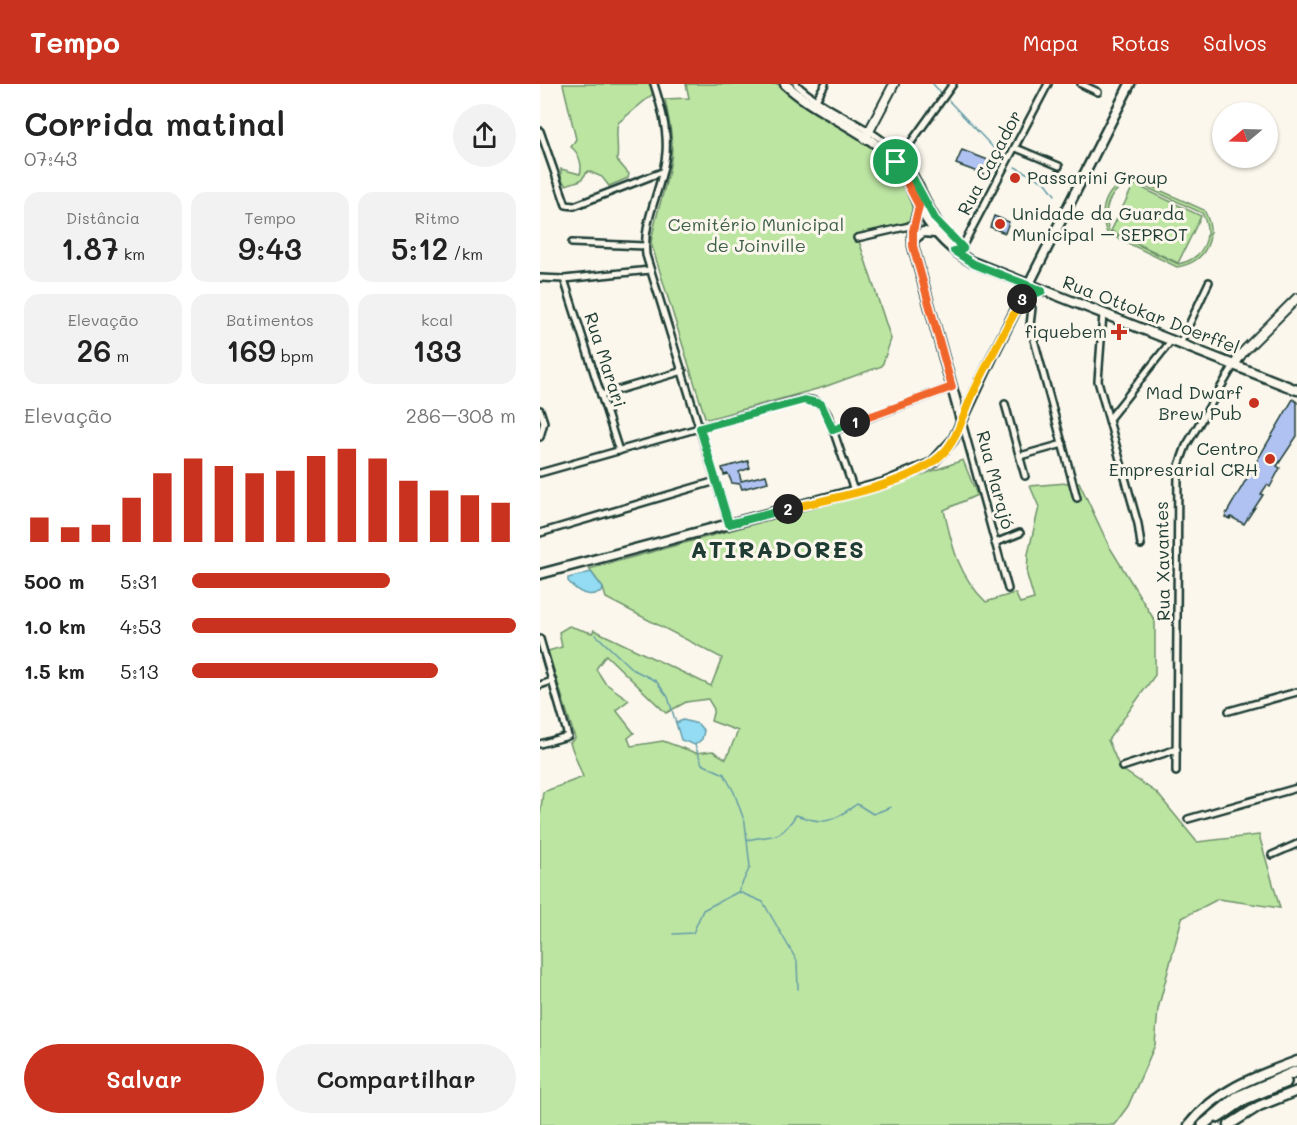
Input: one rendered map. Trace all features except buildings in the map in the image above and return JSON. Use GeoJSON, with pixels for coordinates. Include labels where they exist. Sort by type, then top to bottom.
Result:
{"type":"FeatureCollection","features":[{"type":"Feature","properties":{"kind":"highway"},"geometry":{"type":"LineString","coordinates":[[1203,1125],[1237,1097],[1297,1071]]}},
{"type":"Feature","properties":{"kind":"highway"},"geometry":{"type":"LineString","coordinates":[[1211,1125],[1245,1100],[1297,1078]]}},
{"type":"Feature","properties":{"kind":"main road","name":"Rua Ottokar Doerffel"},"geometry":{"type":"LineString","coordinates":[[785,84],[813,107],[867,135],[898,159],[919,206],[935,232],[954,251],[974,264],[1297,390]]}},
{"type":"Feature","properties":{"kind":"main road"},"geometry":{"type":"LineString","coordinates":[[540,574],[854,491],[902,477],[932,463],[948,448],[1130,84]]}},
{"type":"Feature","properties":{"kind":"main road","name":"Rua Marajó"},"geometry":{"type":"LineString","coordinates":[[919,206],[913,240],[962,421]]}},
{"type":"Feature","properties":{"kind":"main road"},"geometry":{"type":"LineString","coordinates":[[913,240],[923,232],[935,232]]}},
{"type":"Feature","properties":{"kind":"main road"},"geometry":{"type":"LineString","coordinates":[[1022,298],[1042,291]]}},
{"type":"Feature","properties":{"kind":"main road"},"geometry":{"type":"LineString","coordinates":[[955,398],[963,402],[971,398]]}},
{"type":"Feature","properties":{"kind":"main road"},"geometry":{"type":"LineString","coordinates":[[1189,1125],[1222,1094],[1258,1076],[1297,1061]]}},
{"type":"Feature","properties":{"kind":"main road"},"geometry":{"type":"LineString","coordinates":[[1229,1125],[1259,1106],[1297,1091]]}},
{"type":"Feature","properties":{"kind":"street"},"geometry":{"type":"LineString","coordinates":[[654,84],[666,139],[662,172],[650,216],[645,246],[650,270],[729,524]]}},
{"type":"Feature","properties":{"kind":"street"},"geometry":{"type":"LineString","coordinates":[[796,84],[867,135],[894,84]]}},
{"type":"Feature","properties":{"kind":"street"},"geometry":{"type":"LineString","coordinates":[[816,100],[825,84]]}},
{"type":"Feature","properties":{"kind":"street"},"geometry":{"type":"LineString","coordinates":[[953,84],[898,159],[935,219],[963,248],[954,251]]}},
{"type":"Feature","properties":{"kind":"street","name":"Rua Caçador"},"geometry":{"type":"LineString","coordinates":[[963,248],[1048,84]]}},
{"type":"Feature","properties":{"kind":"street"},"geometry":{"type":"LineString","coordinates":[[1080,84],[1098,92]]}},
{"type":"Feature","properties":{"kind":"street"},"geometry":{"type":"LineString","coordinates":[[540,131],[566,205],[574,206],[662,172]]}},
{"type":"Feature","properties":{"kind":"street"},"geometry":{"type":"LineString","coordinates":[[1016,148],[1059,166]]}},
{"type":"Feature","properties":{"kind":"street"},"geometry":{"type":"LineString","coordinates":[[857,238],[914,225]]}},
{"type":"Feature","properties":{"kind":"street"},"geometry":{"type":"LineString","coordinates":[[572,243],[645,246]]}},
{"type":"Feature","properties":{"kind":"street"},"geometry":{"type":"LineString","coordinates":[[540,278],[564,279],[650,270]]}},
{"type":"Feature","properties":{"kind":"street","name":"Rua Marari"},"geometry":{"type":"LineString","coordinates":[[564,279],[619,451]]}},
{"type":"Feature","properties":{"kind":"street"},"geometry":{"type":"LineString","coordinates":[[1109,419],[1176,343],[1209,282]]}},
{"type":"Feature","properties":{"kind":"street"},"geometry":{"type":"LineString","coordinates":[[1022,298],[1032,308],[1030,325],[1077,498]]}},
{"type":"Feature","properties":{"kind":"street"},"geometry":{"type":"LineString","coordinates":[[1234,365],[1243,352],[1297,298]]}},
{"type":"Feature","properties":{"kind":"street"},"geometry":{"type":"LineString","coordinates":[[1102,314],[1098,375],[1138,524],[1141,545]]}},
{"type":"Feature","properties":{"kind":"street","name":"Rua Xavantes"},"geometry":{"type":"LineString","coordinates":[[1176,772],[1178,468],[1186,446],[1234,365]]}},
{"type":"Feature","properties":{"kind":"street"},"geometry":{"type":"LineString","coordinates":[[601,395],[683,371]]}},
{"type":"Feature","properties":{"kind":"street"},"geometry":{"type":"LineString","coordinates":[[833,430],[952,387]]}},
{"type":"Feature","properties":{"kind":"street"},"geometry":{"type":"LineString","coordinates":[[540,473],[798,400],[816,401],[824,408],[854,491]]}},
{"type":"Feature","properties":{"kind":"street"},"geometry":{"type":"LineString","coordinates":[[1005,404],[1025,476]]}},
{"type":"Feature","properties":{"kind":"street"},"geometry":{"type":"LineString","coordinates":[[540,410],[544,422],[540,437]]}},
{"type":"Feature","properties":{"kind":"street","name":"Rua Marajó"},"geometry":{"type":"LineString","coordinates":[[962,421],[1008,589]]}},
{"type":"Feature","properties":{"kind":"street"},"geometry":{"type":"LineString","coordinates":[[1020,456],[1062,444]]}},
{"type":"Feature","properties":{"kind":"street"},"geometry":{"type":"LineString","coordinates":[[540,533],[716,481]]}},
{"type":"Feature","properties":{"kind":"street"},"geometry":{"type":"LineString","coordinates":[[995,543],[1020,533]]}},
{"type":"Feature","properties":{"kind":"street"},"geometry":{"type":"LineString","coordinates":[[540,639],[568,736],[540,744]]}},
{"type":"Feature","properties":{"kind":"street"},"geometry":{"type":"LineString","coordinates":[[540,685],[552,681]]}},
{"type":"Feature","properties":{"kind":"street"},"geometry":{"type":"LineString","coordinates":[[1229,711],[1297,692]]}},
{"type":"Feature","properties":{"kind":"street"},"geometry":{"type":"LineString","coordinates":[[1122,767],[1177,749]]}},
{"type":"Feature","properties":{"kind":"street"},"geometry":{"type":"LineString","coordinates":[[1188,819],[1297,788]]}},
{"type":"Feature","properties":{"kind":"street"},"geometry":{"type":"LineString","coordinates":[[1272,855],[1297,844]]}},
{"type":"Feature","properties":{"kind":"green space"},"geometry":{"type":"Polygon","coordinates":[[[563,84],[651,84],[654,93],[618,123],[617,160],[629,174],[628,178],[609,186],[602,177],[588,171],[581,180],[566,185],[561,179],[561,169],[580,174],[581,167],[578,156],[571,147],[576,139],[563,84]]]}},
{"type":"Feature","properties":{"kind":"green space","name":"Cemitério Municipal de Joinville"},"geometry":{"type":"Polygon","coordinates":[[[686,84],[781,84],[859,137],[892,167],[904,186],[913,216],[905,224],[905,228],[858,238],[891,339],[882,366],[824,387],[708,419],[705,417],[651,243],[672,149],[665,99],[689,98],[686,84]]]}},
{"type":"Feature","properties":{"kind":"green space"},"geometry":{"type":"Polygon","coordinates":[[[1133,178],[1204,210],[1210,229],[1210,238],[1202,254],[1196,260],[1177,267],[1107,233],[1103,215],[1106,199],[1117,186],[1133,178]],[[1133,181],[1125,184],[1113,194],[1109,200],[1106,215],[1109,231],[1178,264],[1194,257],[1204,245],[1207,230],[1202,213],[1133,181]]]}},
{"type":"Feature","properties":{"kind":"green space"},"geometry":{"type":"Polygon","coordinates":[[[1134,184],[1201,216],[1178,263],[1111,231],[1134,184]]]}},
{"type":"Feature","properties":{"kind":"green space"},"geometry":{"type":"Polygon","coordinates":[[[963,460],[977,495],[944,510],[958,559],[976,592],[986,602],[1015,593],[1020,603],[1034,599],[1027,575],[1028,554],[1039,507],[1030,486],[1079,482],[1109,546],[1155,621],[1155,675],[1108,740],[1120,768],[1157,793],[1197,842],[1259,835],[1280,908],[1218,899],[1182,918],[1158,1009],[1155,1045],[1128,1106],[1114,1125],[540,1125],[540,816],[543,792],[583,777],[570,743],[575,738],[548,651],[562,647],[559,632],[569,626],[592,633],[594,630],[711,686],[722,658],[606,598],[603,588],[589,569],[880,490],[963,460]],[[606,655],[596,669],[605,683],[629,700],[616,710],[634,733],[628,738],[631,746],[663,741],[696,753],[713,751],[726,759],[738,731],[711,721],[714,709],[708,699],[686,702],[666,713],[606,655]]]}},
{"type":"Feature","properties":{"kind":"water"},"geometry":{"type":"Polygon","coordinates":[[[591,572],[603,588],[602,592],[584,593],[568,581],[568,578],[591,572]]]}},
{"type":"Feature","properties":{"kind":"water"},"geometry":{"type":"Polygon","coordinates":[[[683,720],[698,724],[704,731],[702,739],[695,745],[681,740],[676,723],[683,720]]]}},
{"type":"Feature","properties":{"kind":"waterway"},"geometry":{"type":"LineString","coordinates":[[933,84],[942,94]]}},
{"type":"Feature","properties":{"kind":"waterway"},"geometry":{"type":"LineString","coordinates":[[949,101],[1004,159]]}},
{"type":"Feature","properties":{"kind":"waterway"},"geometry":{"type":"LineString","coordinates":[[1015,167],[1046,183],[1055,195]]}},
{"type":"Feature","properties":{"kind":"waterway"},"geometry":{"type":"LineString","coordinates":[[595,634],[632,669],[656,681],[668,697],[676,723]]}},
{"type":"Feature","properties":{"kind":"waterway"},"geometry":{"type":"LineString","coordinates":[[673,934],[693,933],[703,910],[738,892],[750,867],[745,823],[734,792],[724,774],[702,764],[695,745]]}},
{"type":"Feature","properties":{"kind":"waterway"},"geometry":{"type":"LineString","coordinates":[[747,840],[770,837],[780,833],[796,815],[822,821],[841,815],[857,804],[873,814],[891,807]]}},
{"type":"Feature","properties":{"kind":"waterway"},"geometry":{"type":"LineString","coordinates":[[739,892],[763,902],[797,961],[798,989]]}},
{"type":"Feature","properties":{"kind":"place","name":"Passarini Group"},"geometry":{"type":"Point","coordinates":[1015,178]}},
{"type":"Feature","properties":{"kind":"place","name":"Unidade da Guarda Municipal – SEPROT"},"geometry":{"type":"Point","coordinates":[1000,224]}},
{"type":"Feature","properties":{"kind":"place","name":"fiquebem"},"geometry":{"type":"Point","coordinates":[1119,332]}},
{"type":"Feature","properties":{"kind":"place","name":"Mad Dwarf Brew Pub"},"geometry":{"type":"Point","coordinates":[1254,403]}},
{"type":"Feature","properties":{"kind":"place","name":"Centro Empresarial CRH"},"geometry":{"type":"Point","coordinates":[1270,459]}},
{"type":"Feature","properties":{"kind":"district","name":"ATIRADORES"},"geometry":{"type":"Point","coordinates":[778,550]}},
{"type":"Feature","properties":{"kind":"route"},"geometry":{"type":"LineString","coordinates":[[901,156],[935,219],[948,236],[963,248],[954,251],[974,264],[1042,291],[1022,298],[971,398],[953,440],[943,454],[932,463],[894,480],[729,524],[700,428],[798,400],[809,399],[821,404],[833,430],[952,387],[913,246],[912,235],[919,206],[906,177],[896,162],[901,156]]}}]}
